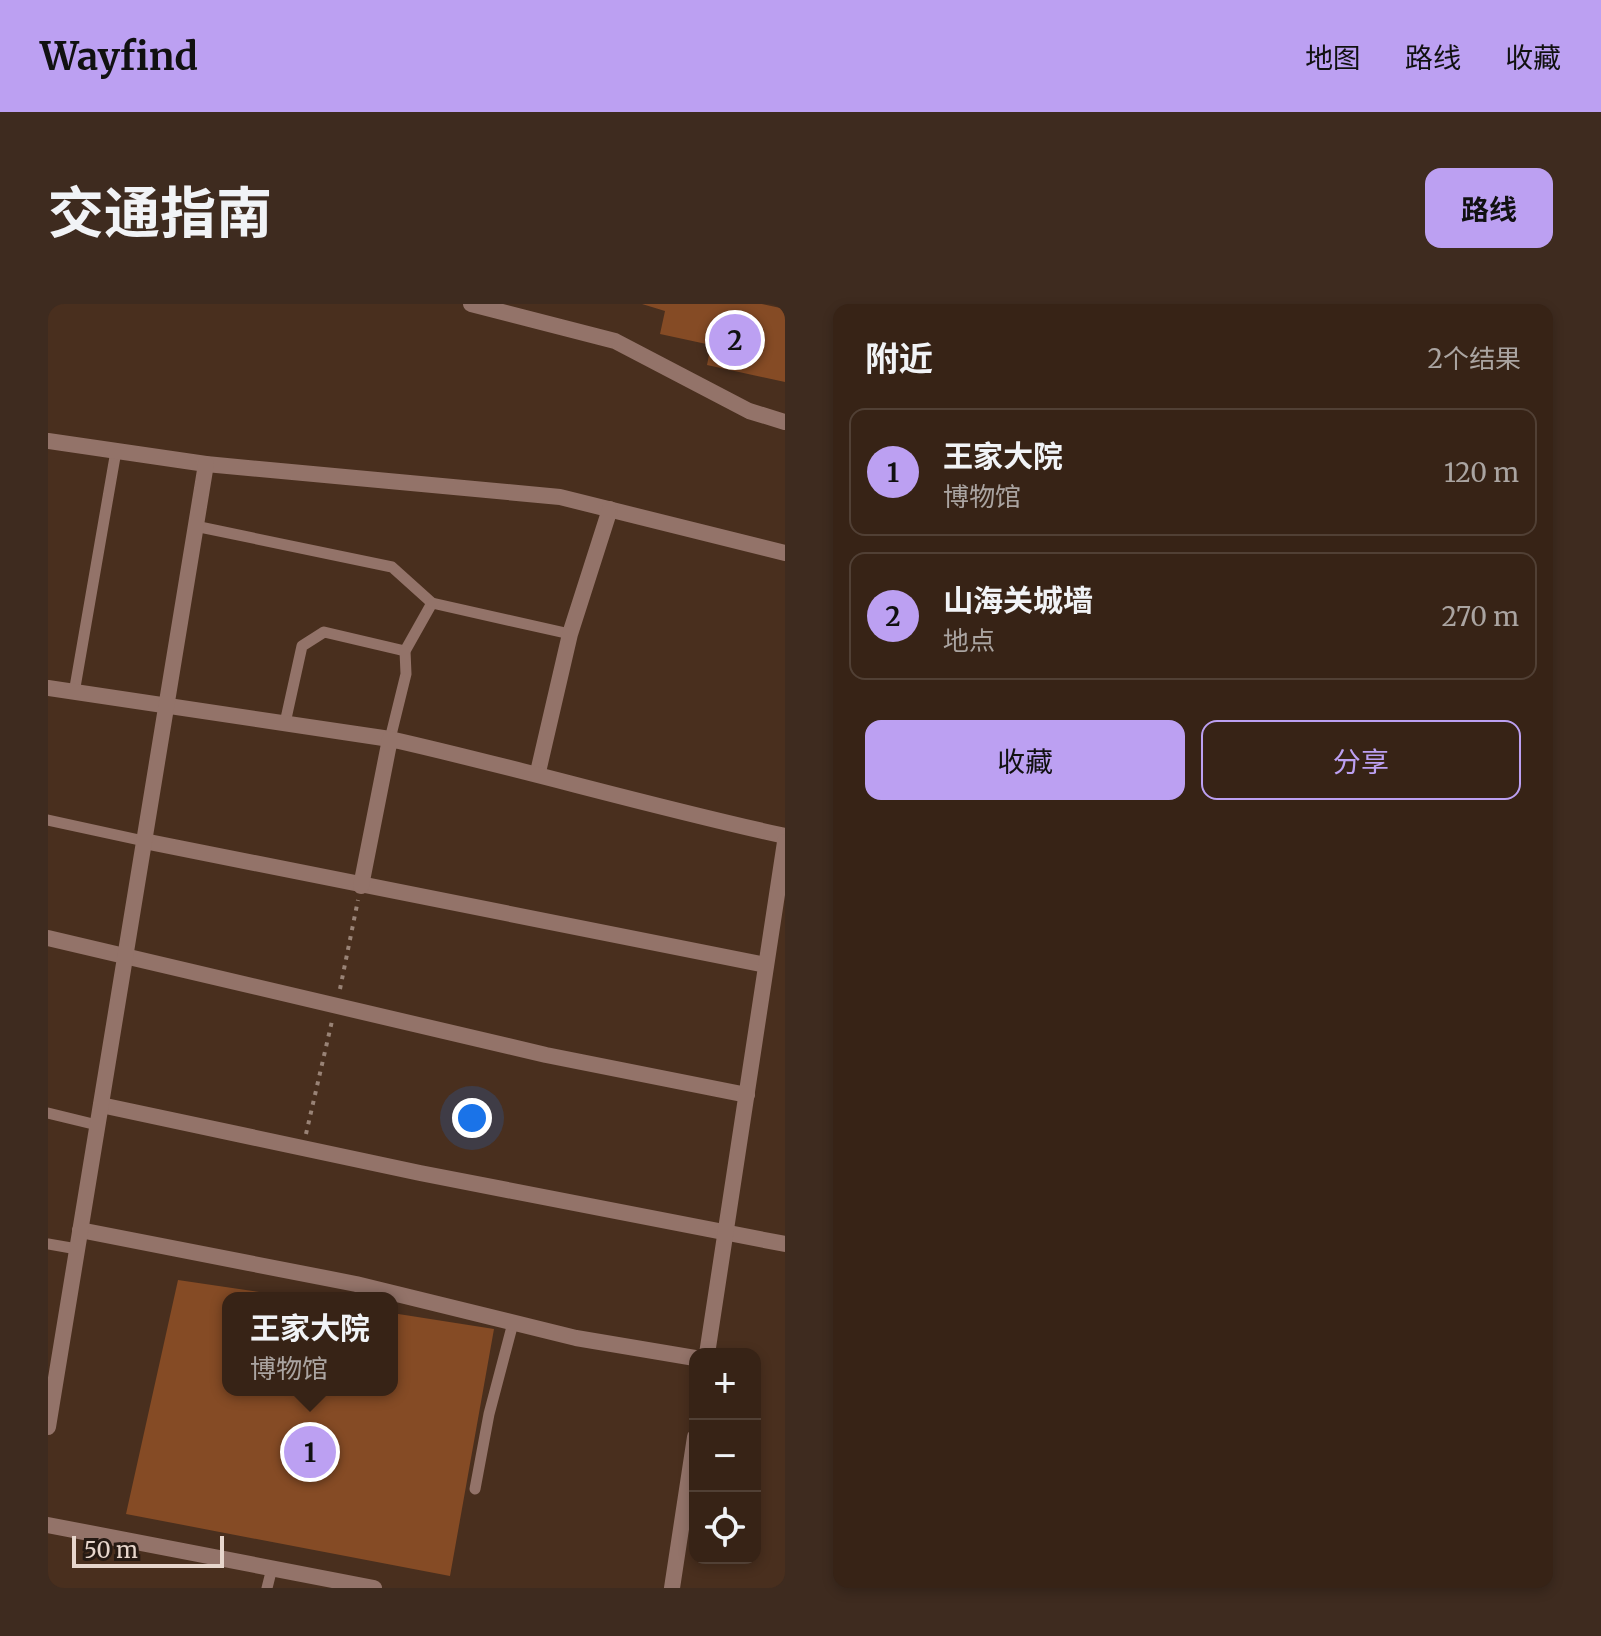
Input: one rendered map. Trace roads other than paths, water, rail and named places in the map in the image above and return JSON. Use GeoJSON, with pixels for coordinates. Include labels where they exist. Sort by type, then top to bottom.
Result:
{"type":"FeatureCollection","features":[{"type":"Feature","properties":{"kind":"street"},"geometry":{"type":"LineString","coordinates":[[471,304],[615,341],[749,411],[785,422]]}},
{"type":"Feature","properties":{"kind":"street"},"geometry":{"type":"LineString","coordinates":[[48,441],[206,464],[560,497],[785,553]]}},
{"type":"Feature","properties":{"kind":"street"},"geometry":{"type":"LineString","coordinates":[[48,1427],[206,464]]}},
{"type":"Feature","properties":{"kind":"street"},"geometry":{"type":"LineString","coordinates":[[538,772],[570,634],[610,509]]}},
{"type":"Feature","properties":{"kind":"street"},"geometry":{"type":"LineString","coordinates":[[48,688],[390,739],[538,772],[650,807],[785,839],[708,1348]]}},
{"type":"Feature","properties":{"kind":"street"},"geometry":{"type":"LineString","coordinates":[[361,886],[390,739]]}},
{"type":"Feature","properties":{"kind":"street"},"geometry":{"type":"LineString","coordinates":[[144,841],[766,965]]}},
{"type":"Feature","properties":{"kind":"street"},"geometry":{"type":"LineString","coordinates":[[48,938],[546,1055],[747,1095]]}},
{"type":"Feature","properties":{"kind":"street"},"geometry":{"type":"LineString","coordinates":[[101,1105],[723,1234],[785,1244]]}},
{"type":"Feature","properties":{"kind":"street"},"geometry":{"type":"LineString","coordinates":[[80,1230],[388,1292]]}},
{"type":"Feature","properties":{"kind":"street"},"geometry":{"type":"LineString","coordinates":[[398,1294],[576,1338],[689,1357]]}},
{"type":"Feature","properties":{"kind":"street"},"geometry":{"type":"LineString","coordinates":[[672,1588],[689,1476]]}},
{"type":"Feature","properties":{"kind":"street"},"geometry":{"type":"LineString","coordinates":[[48,1525],[374,1588]]}},
{"type":"Feature","properties":{"kind":"lane"},"geometry":{"type":"LineString","coordinates":[[74,693],[116,451]]}},
{"type":"Feature","properties":{"kind":"lane"},"geometry":{"type":"LineString","coordinates":[[195,526],[392,567],[432,603],[570,634]]}},
{"type":"Feature","properties":{"kind":"lane"},"geometry":{"type":"LineString","coordinates":[[390,739],[406,674],[405,651],[432,603]]}},
{"type":"Feature","properties":{"kind":"lane"},"geometry":{"type":"LineString","coordinates":[[285,723],[302,646],[324,632],[405,651]]}},
{"type":"Feature","properties":{"kind":"lane"},"geometry":{"type":"LineString","coordinates":[[48,820],[144,841]]}},
{"type":"Feature","properties":{"kind":"lane"},"geometry":{"type":"LineString","coordinates":[[48,1113],[97,1125]]}},
{"type":"Feature","properties":{"kind":"lane"},"geometry":{"type":"LineString","coordinates":[[48,1244],[77,1249]]}},
{"type":"Feature","properties":{"kind":"lane"},"geometry":{"type":"LineString","coordinates":[[475,1489],[489,1414],[513,1323]]}},
{"type":"Feature","properties":{"kind":"lane"},"geometry":{"type":"LineString","coordinates":[[267,1588],[272,1568]]}},
{"type":"Feature","properties":{"kind":"place","name":"山海关城墙"},"geometry":{"type":"Point","coordinates":[735,340]}},
{"type":"Feature","properties":{"kind":"place","name":"王家大院"},"geometry":{"type":"Point","coordinates":[310,1452]}}]}
